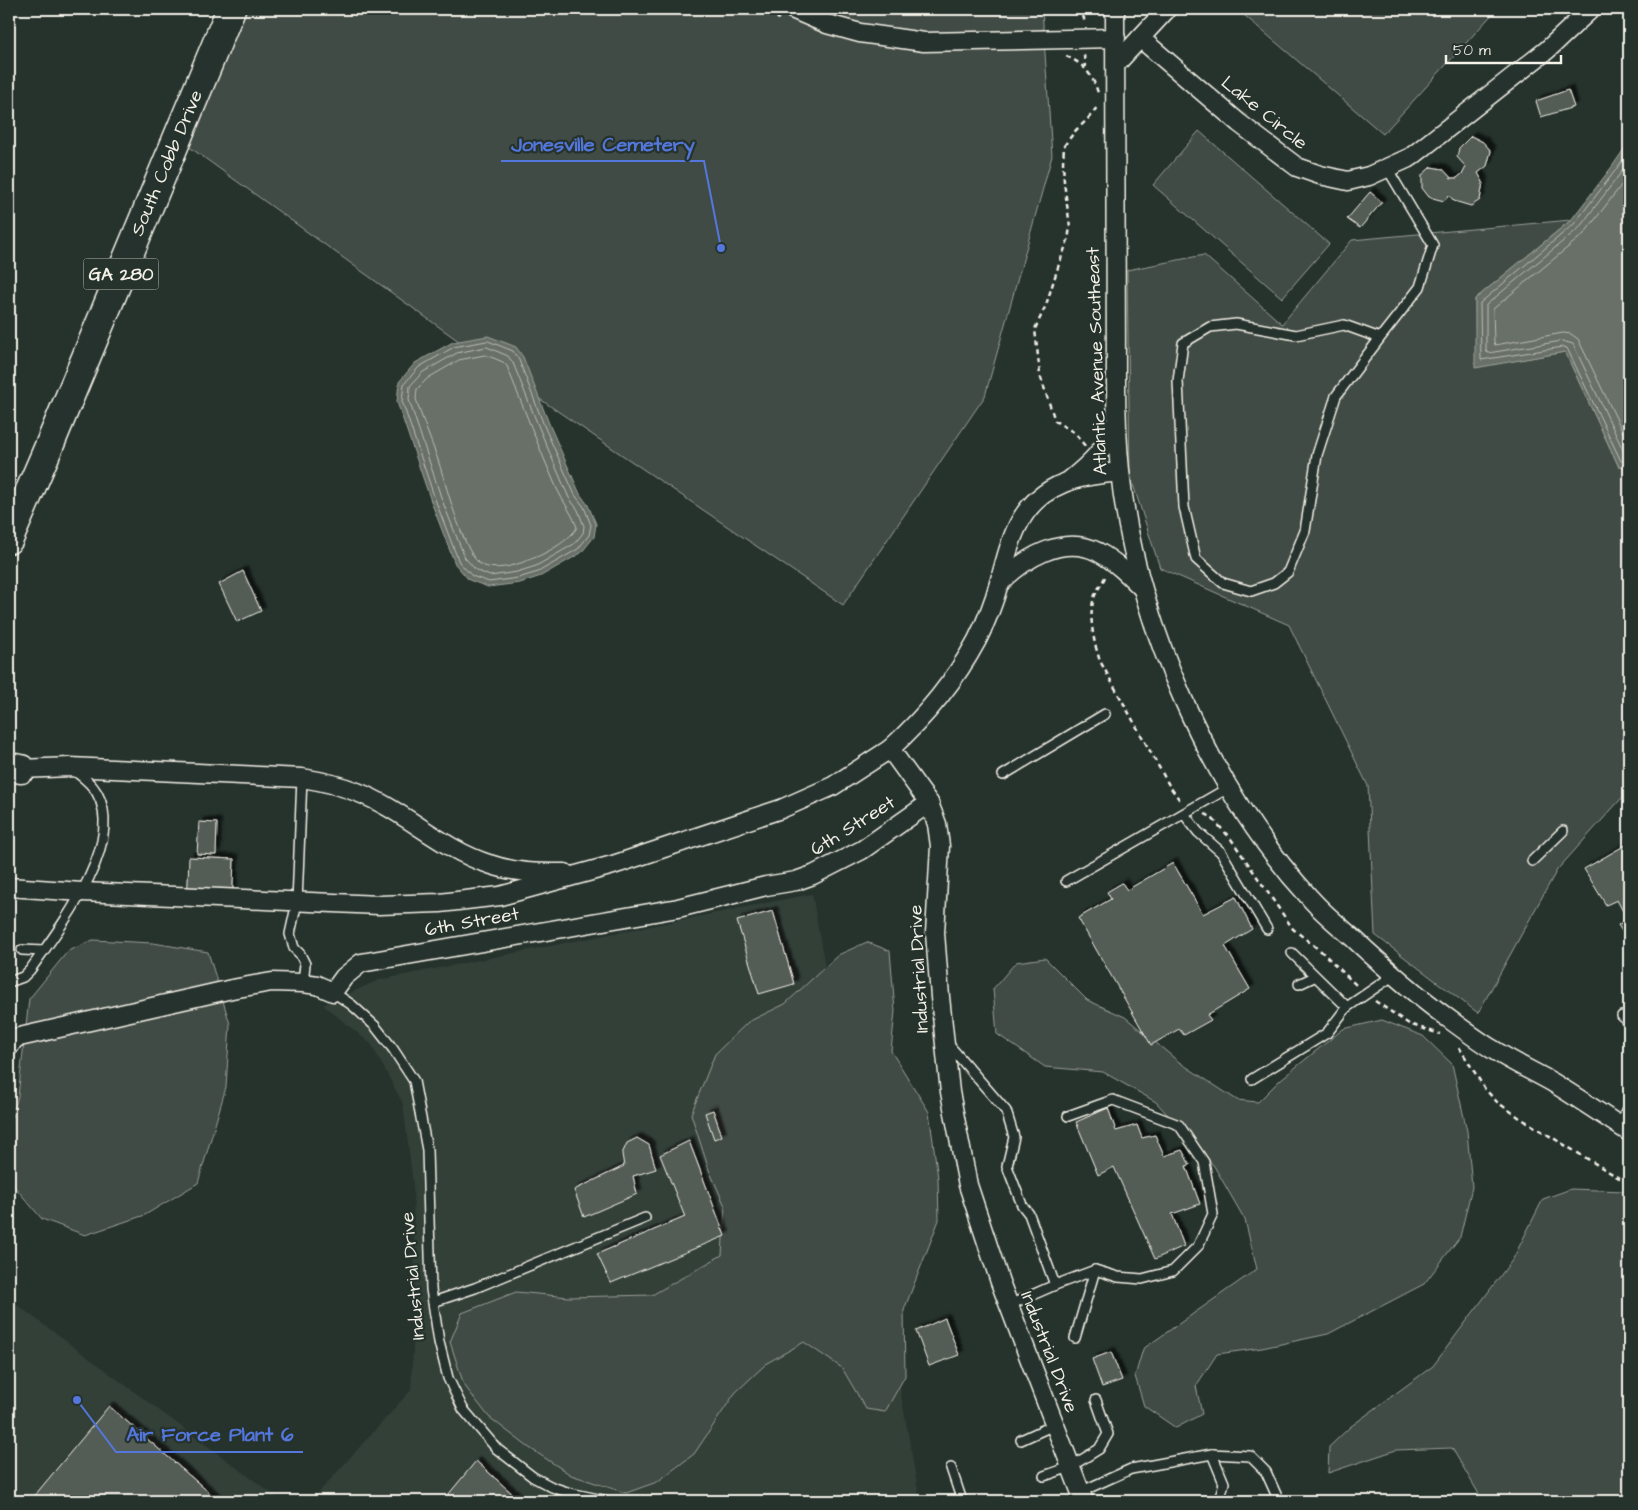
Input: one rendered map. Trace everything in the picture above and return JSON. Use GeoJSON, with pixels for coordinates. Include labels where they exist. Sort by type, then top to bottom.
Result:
{"type":"FeatureCollection","features":[{"type":"Feature","properties":{"kind":"main road","name":"South Cobb Drive"},"geometry":{"type":"LineString","coordinates":[[9,539],[231,9]]}},
{"type":"Feature","properties":{"kind":"street","name":"Atlantic Avenue Southeast"},"geometry":{"type":"LineString","coordinates":[[1115,9],[1116,420],[1120,472],[1129,527],[1143,588],[1168,662],[1196,726],[1228,788],[1266,844],[1310,899],[1394,975],[1444,1015],[1493,1050],[1549,1081],[1624,1128]]}},
{"type":"Feature","properties":{"kind":"street"},"geometry":{"type":"LineString","coordinates":[[1116,64],[1167,9]]}},
{"type":"Feature","properties":{"kind":"street","name":"Lake Circle"},"geometry":{"type":"LineString","coordinates":[[1140,38],[1239,123],[1297,167],[1320,175],[1348,180],[1370,176],[1411,157],[1547,50],[1591,9]]}},
{"type":"Feature","properties":{"kind":"street"},"geometry":{"type":"LineString","coordinates":[[787,15],[860,33],[924,42],[1116,38]]}},
{"type":"Feature","properties":{"kind":"street"},"geometry":{"type":"LineString","coordinates":[[1070,481],[1106,444],[1116,420]]}},
{"type":"Feature","properties":{"kind":"street"},"geometry":{"type":"LineString","coordinates":[[9,887],[379,905],[473,900],[500,896],[583,874],[762,816],[833,786],[890,750],[924,715],[961,667],[977,639],[999,585],[1007,550],[1018,523],[1027,510],[1051,489],[1070,481],[1120,472]]}},
{"type":"Feature","properties":{"kind":"street"},"geometry":{"type":"LineString","coordinates":[[999,585],[1009,574],[1035,555],[1059,547],[1086,548],[1097,551],[1111,560],[1143,588]]}},
{"type":"Feature","properties":{"kind":"street","name":"Industrial Drive"},"geometry":{"type":"LineString","coordinates":[[890,750],[929,803],[937,824],[940,846],[935,932],[954,1117],[968,1185],[988,1250],[1082,1496]]}},
{"type":"Feature","properties":{"kind":"street"},"geometry":{"type":"LineString","coordinates":[[13,770],[70,767],[302,778],[326,782],[358,792],[380,803],[463,854],[488,864],[529,873],[583,874]]}},
{"type":"Feature","properties":{"kind":"street","name":"6th Street"},"geometry":{"type":"LineString","coordinates":[[333,992],[344,977],[361,963],[678,908],[766,886],[796,881],[813,875],[862,850],[929,803]]}},
{"type":"Feature","properties":{"kind":"street"},"geometry":{"type":"LineString","coordinates":[[12,1043],[232,989],[272,982],[317,985],[333,992]]}},
{"type":"Feature","properties":{"kind":"lane"},"geometry":{"type":"LineString","coordinates":[[1380,338],[1344,325],[1296,335],[1236,324],[1210,327],[1183,343],[1178,381],[1184,507],[1196,560],[1223,583],[1251,591],[1274,583],[1288,572],[1305,531],[1317,455],[1336,396],[1420,287],[1433,246],[1387,168]]}},
{"type":"Feature","properties":{"kind":"lane"},"geometry":{"type":"LineString","coordinates":[[1003,774],[1104,714]]}},
{"type":"Feature","properties":{"kind":"lane"},"geometry":{"type":"LineString","coordinates":[[9,982],[23,977],[44,951],[82,892],[98,857],[103,840],[104,819],[102,805],[97,793],[89,782],[70,767]]}},
{"type":"Feature","properties":{"kind":"lane"},"geometry":{"type":"LineString","coordinates":[[302,778],[297,902],[290,934],[294,948],[300,954],[305,964],[303,983]]}},
{"type":"Feature","properties":{"kind":"lane"},"geometry":{"type":"LineString","coordinates":[[1066,881],[1228,788]]}},
{"type":"Feature","properties":{"kind":"lane"},"geometry":{"type":"LineString","coordinates":[[1184,814],[1198,832],[1221,852],[1267,929]]}},
{"type":"Feature","properties":{"kind":"lane"},"geometry":{"type":"LineString","coordinates":[[1532,861],[1563,831]]}},
{"type":"Feature","properties":{"kind":"lane"},"geometry":{"type":"LineString","coordinates":[[22,950],[44,951]]}},
{"type":"Feature","properties":{"kind":"lane"},"geometry":{"type":"LineString","coordinates":[[1292,953],[1314,977],[1347,1006]]}},
{"type":"Feature","properties":{"kind":"lane"},"geometry":{"type":"LineString","coordinates":[[1252,1078],[1326,1033],[1347,1006],[1394,975]]}},
{"type":"Feature","properties":{"kind":"lane"},"geometry":{"type":"LineString","coordinates":[[1299,984],[1314,977]]}},
{"type":"Feature","properties":{"kind":"lane","name":"Industrial Drive"},"geometry":{"type":"LineString","coordinates":[[333,992],[352,1004],[375,1026],[393,1049],[414,1082],[427,1150],[429,1242],[433,1302],[439,1342],[448,1378],[463,1409],[497,1449],[533,1477],[552,1487],[570,1493],[608,1501]]}},
{"type":"Feature","properties":{"kind":"lane"},"geometry":{"type":"LineString","coordinates":[[945,1040],[1006,1111],[1014,1137],[1007,1166],[1022,1205],[1029,1214],[1054,1285]]}},
{"type":"Feature","properties":{"kind":"lane"},"geometry":{"type":"LineString","coordinates":[[1009,1305],[1054,1285],[1095,1270],[1118,1277],[1142,1279],[1173,1271],[1198,1246],[1213,1214],[1204,1162],[1179,1124],[1113,1100],[1068,1116]]}},
{"type":"Feature","properties":{"kind":"lane"},"geometry":{"type":"LineString","coordinates":[[1624,1128],[1629,1107]]}},
{"type":"Feature","properties":{"kind":"lane"},"geometry":{"type":"LineString","coordinates":[[433,1302],[475,1288],[645,1218]]}},
{"type":"Feature","properties":{"kind":"lane"},"geometry":{"type":"LineString","coordinates":[[1075,1338],[1095,1270]]}},
{"type":"Feature","properties":{"kind":"lane"},"geometry":{"type":"LineString","coordinates":[[1044,1476],[1070,1467],[1099,1449],[1108,1434],[1096,1400]]}},
{"type":"Feature","properties":{"kind":"lane"},"geometry":{"type":"LineString","coordinates":[[1021,1440],[1054,1425]]}},
{"type":"Feature","properties":{"kind":"lane"},"geometry":{"type":"LineString","coordinates":[[1082,1496],[1131,1470],[1212,1454],[1250,1456],[1266,1472],[1279,1501]]}},
{"type":"Feature","properties":{"kind":"lane"},"geometry":{"type":"LineString","coordinates":[[1212,1454],[1224,1483],[1220,1500],[1218,1501]]}},
{"type":"Feature","properties":{"kind":"lane"},"geometry":{"type":"LineString","coordinates":[[951,1468],[962,1501]]}},
{"type":"Feature","properties":{"kind":"path"},"geometry":{"type":"LineString","coordinates":[[761,9],[787,15]]}},
{"type":"Feature","properties":{"kind":"path"},"geometry":{"type":"LineString","coordinates":[[1062,54],[1076,60],[1085,67],[1095,82],[1099,99],[1098,108],[1064,146],[1064,176],[1070,226],[1068,240],[1046,305],[1035,329],[1040,375],[1055,421],[1075,433],[1096,456]]}},
{"type":"Feature","properties":{"kind":"path"},"geometry":{"type":"LineString","coordinates":[[1111,560],[1104,579],[1094,597],[1092,612],[1096,648],[1100,661],[1170,787],[1182,803],[1211,816],[1232,839],[1293,928],[1322,952],[1366,994],[1409,1024],[1448,1036]]}},
{"type":"Feature","properties":{"kind":"path"},"geometry":{"type":"LineString","coordinates":[[1453,1041],[1485,1089],[1497,1102],[1629,1184]]}},
{"type":"Feature","properties":{"kind":"shaded area"},"geometry":{"type":"Polygon","coordinates":[[[233,9],[1042,9],[1052,156],[985,396],[843,605],[528,391],[181,141],[233,9]]]}},
{"type":"Feature","properties":{"kind":"shaded area"},"geometry":{"type":"Polygon","coordinates":[[[1237,9],[1497,9],[1383,134],[1237,9]]]}},
{"type":"Feature","properties":{"kind":"shaded area"},"geometry":{"type":"Polygon","coordinates":[[[1199,131],[1329,244],[1282,298],[1153,185],[1199,131]]]}},
{"type":"Feature","properties":{"kind":"shaded area"},"geometry":{"type":"Polygon","coordinates":[[[1571,220],[1475,299],[1476,367],[1565,352],[1619,467],[1629,467],[1629,790],[1557,870],[1478,1013],[1375,935],[1368,786],[1289,625],[1160,568],[1130,475],[1127,270],[1204,255],[1282,324],[1352,240],[1571,220]]]}},
{"type":"Feature","properties":{"kind":"shaded area"},"geometry":{"type":"Polygon","coordinates":[[[812,894],[920,1501],[311,1501],[411,1390],[415,1303],[413,1183],[403,1104],[371,1044],[323,1005],[379,980],[812,894]]]}},
{"type":"Feature","properties":{"kind":"shaded area"},"geometry":{"type":"Polygon","coordinates":[[[93,940],[153,943],[208,952],[230,1024],[226,1087],[198,1183],[145,1215],[85,1235],[42,1219],[14,1186],[9,1163],[9,1128],[18,1096],[29,999],[68,951],[93,940]]]}},
{"type":"Feature","properties":{"kind":"shaded area"},"geometry":{"type":"Polygon","coordinates":[[[867,942],[890,951],[895,1011],[891,1051],[929,1112],[938,1178],[939,1220],[904,1310],[905,1376],[885,1412],[866,1409],[842,1368],[804,1342],[767,1363],[735,1393],[694,1454],[657,1482],[626,1493],[571,1475],[528,1447],[489,1417],[464,1385],[450,1342],[462,1313],[516,1292],[569,1297],[652,1295],[722,1255],[725,1206],[709,1170],[691,1114],[715,1054],[748,1022],[785,1004],[838,955],[867,942]]]}},
{"type":"Feature","properties":{"kind":"shaded area"},"geometry":{"type":"Polygon","coordinates":[[[1045,958],[1087,1000],[1125,1017],[1179,1062],[1237,1100],[1258,1102],[1280,1080],[1343,1029],[1382,1020],[1423,1036],[1452,1064],[1467,1131],[1472,1187],[1460,1237],[1424,1284],[1328,1334],[1262,1348],[1217,1354],[1196,1386],[1202,1414],[1176,1428],[1144,1406],[1135,1376],[1143,1349],[1257,1269],[1245,1220],[1214,1166],[1156,1102],[1103,1072],[1045,1067],[997,1034],[993,989],[1016,962],[1045,958]]]}},
{"type":"Feature","properties":{"kind":"shaded area"},"geometry":{"type":"Polygon","coordinates":[[[1571,1189],[1624,1191],[1629,1194],[1629,1501],[1483,1501],[1452,1448],[1396,1450],[1328,1473],[1329,1447],[1350,1427],[1433,1366],[1513,1259],[1543,1199],[1571,1189]]]}},
{"type":"Feature","properties":{"kind":"shaded area"},"geometry":{"type":"Polygon","coordinates":[[[9,1299],[282,1501],[9,1501],[9,1299]]]}},
{"type":"Feature","properties":{"kind":"water"},"geometry":{"type":"Polygon","coordinates":[[[1629,142],[1629,467],[1619,467],[1565,352],[1475,368],[1475,299],[1571,220],[1629,142]]]}},
{"type":"Feature","properties":{"kind":"water"},"geometry":{"type":"Polygon","coordinates":[[[488,336],[516,347],[523,357],[550,426],[580,494],[588,505],[596,524],[594,537],[581,553],[541,576],[520,583],[488,587],[469,580],[455,564],[397,402],[399,382],[415,363],[453,342],[488,336]]]}},
{"type":"Feature","properties":{"kind":"building"},"geometry":{"type":"Polygon","coordinates":[[[1568,90],[1574,107],[1541,117],[1536,101],[1568,90]]]}},
{"type":"Feature","properties":{"kind":"building"},"geometry":{"type":"Polygon","coordinates":[[[1471,136],[1483,142],[1491,151],[1487,166],[1478,173],[1483,182],[1480,200],[1471,206],[1454,201],[1449,195],[1444,201],[1429,197],[1422,188],[1422,175],[1431,167],[1443,169],[1451,178],[1457,178],[1466,167],[1457,157],[1459,148],[1471,136]]]}},
{"type":"Feature","properties":{"kind":"building"},"geometry":{"type":"Polygon","coordinates":[[[1370,192],[1382,202],[1360,228],[1347,219],[1370,192]]]}},
{"type":"Feature","properties":{"kind":"building"},"geometry":{"type":"Polygon","coordinates":[[[243,571],[261,611],[237,622],[219,584],[243,571]]]}},
{"type":"Feature","properties":{"kind":"building"},"geometry":{"type":"Polygon","coordinates":[[[199,822],[217,823],[216,855],[197,854],[199,822]]]}},
{"type":"Feature","properties":{"kind":"building"},"geometry":{"type":"Polygon","coordinates":[[[1629,843],[1629,942],[1618,925],[1627,919],[1617,900],[1606,905],[1584,869],[1629,843]]]}},
{"type":"Feature","properties":{"kind":"building"},"geometry":{"type":"Polygon","coordinates":[[[189,857],[234,859],[232,907],[187,905],[189,857]]]}},
{"type":"Feature","properties":{"kind":"building"},"geometry":{"type":"Polygon","coordinates":[[[1173,863],[1203,914],[1236,897],[1252,929],[1225,946],[1250,989],[1207,1015],[1211,1020],[1184,1035],[1179,1029],[1151,1045],[1078,918],[1111,899],[1107,892],[1122,883],[1127,890],[1173,863]]]}},
{"type":"Feature","properties":{"kind":"building"},"geometry":{"type":"Polygon","coordinates":[[[773,911],[794,984],[759,994],[737,921],[773,911]]]}},
{"type":"Feature","properties":{"kind":"building"},"geometry":{"type":"Polygon","coordinates":[[[1108,1108],[1116,1131],[1137,1125],[1142,1138],[1155,1135],[1164,1156],[1182,1150],[1190,1165],[1186,1166],[1200,1204],[1172,1214],[1184,1246],[1155,1259],[1114,1167],[1098,1175],[1076,1122],[1108,1108]]]}},
{"type":"Feature","properties":{"kind":"building"},"geometry":{"type":"Polygon","coordinates":[[[713,1110],[722,1136],[714,1139],[705,1113],[713,1110]]]}},
{"type":"Feature","properties":{"kind":"building"},"geometry":{"type":"Polygon","coordinates":[[[637,1138],[649,1145],[656,1169],[633,1176],[637,1194],[584,1217],[574,1190],[624,1166],[622,1154],[627,1143],[637,1138]]]}},
{"type":"Feature","properties":{"kind":"building"},"geometry":{"type":"Polygon","coordinates":[[[689,1141],[725,1236],[611,1283],[597,1254],[685,1217],[660,1155],[689,1141]]]}},
{"type":"Feature","properties":{"kind":"building"},"geometry":{"type":"Polygon","coordinates":[[[945,1318],[959,1355],[929,1366],[916,1331],[945,1318]]]}},
{"type":"Feature","properties":{"kind":"building"},"geometry":{"type":"Polygon","coordinates":[[[1111,1352],[1122,1380],[1102,1387],[1092,1359],[1111,1352]]]}},
{"type":"Feature","properties":{"kind":"building"},"geometry":{"type":"Polygon","coordinates":[[[109,1406],[219,1501],[30,1501],[109,1406]]]}},
{"type":"Feature","properties":{"kind":"building"},"geometry":{"type":"Polygon","coordinates":[[[476,1461],[516,1497],[512,1501],[443,1501],[476,1461]]]}},
{"type":"Feature","properties":{"kind":"place","name":"Jonesville Cemetery"},"geometry":{"type":"Point","coordinates":[721,248]}},
{"type":"Feature","properties":{"kind":"place","name":"Air Force Plant 6"},"geometry":{"type":"Point","coordinates":[77,1400]}}]}
